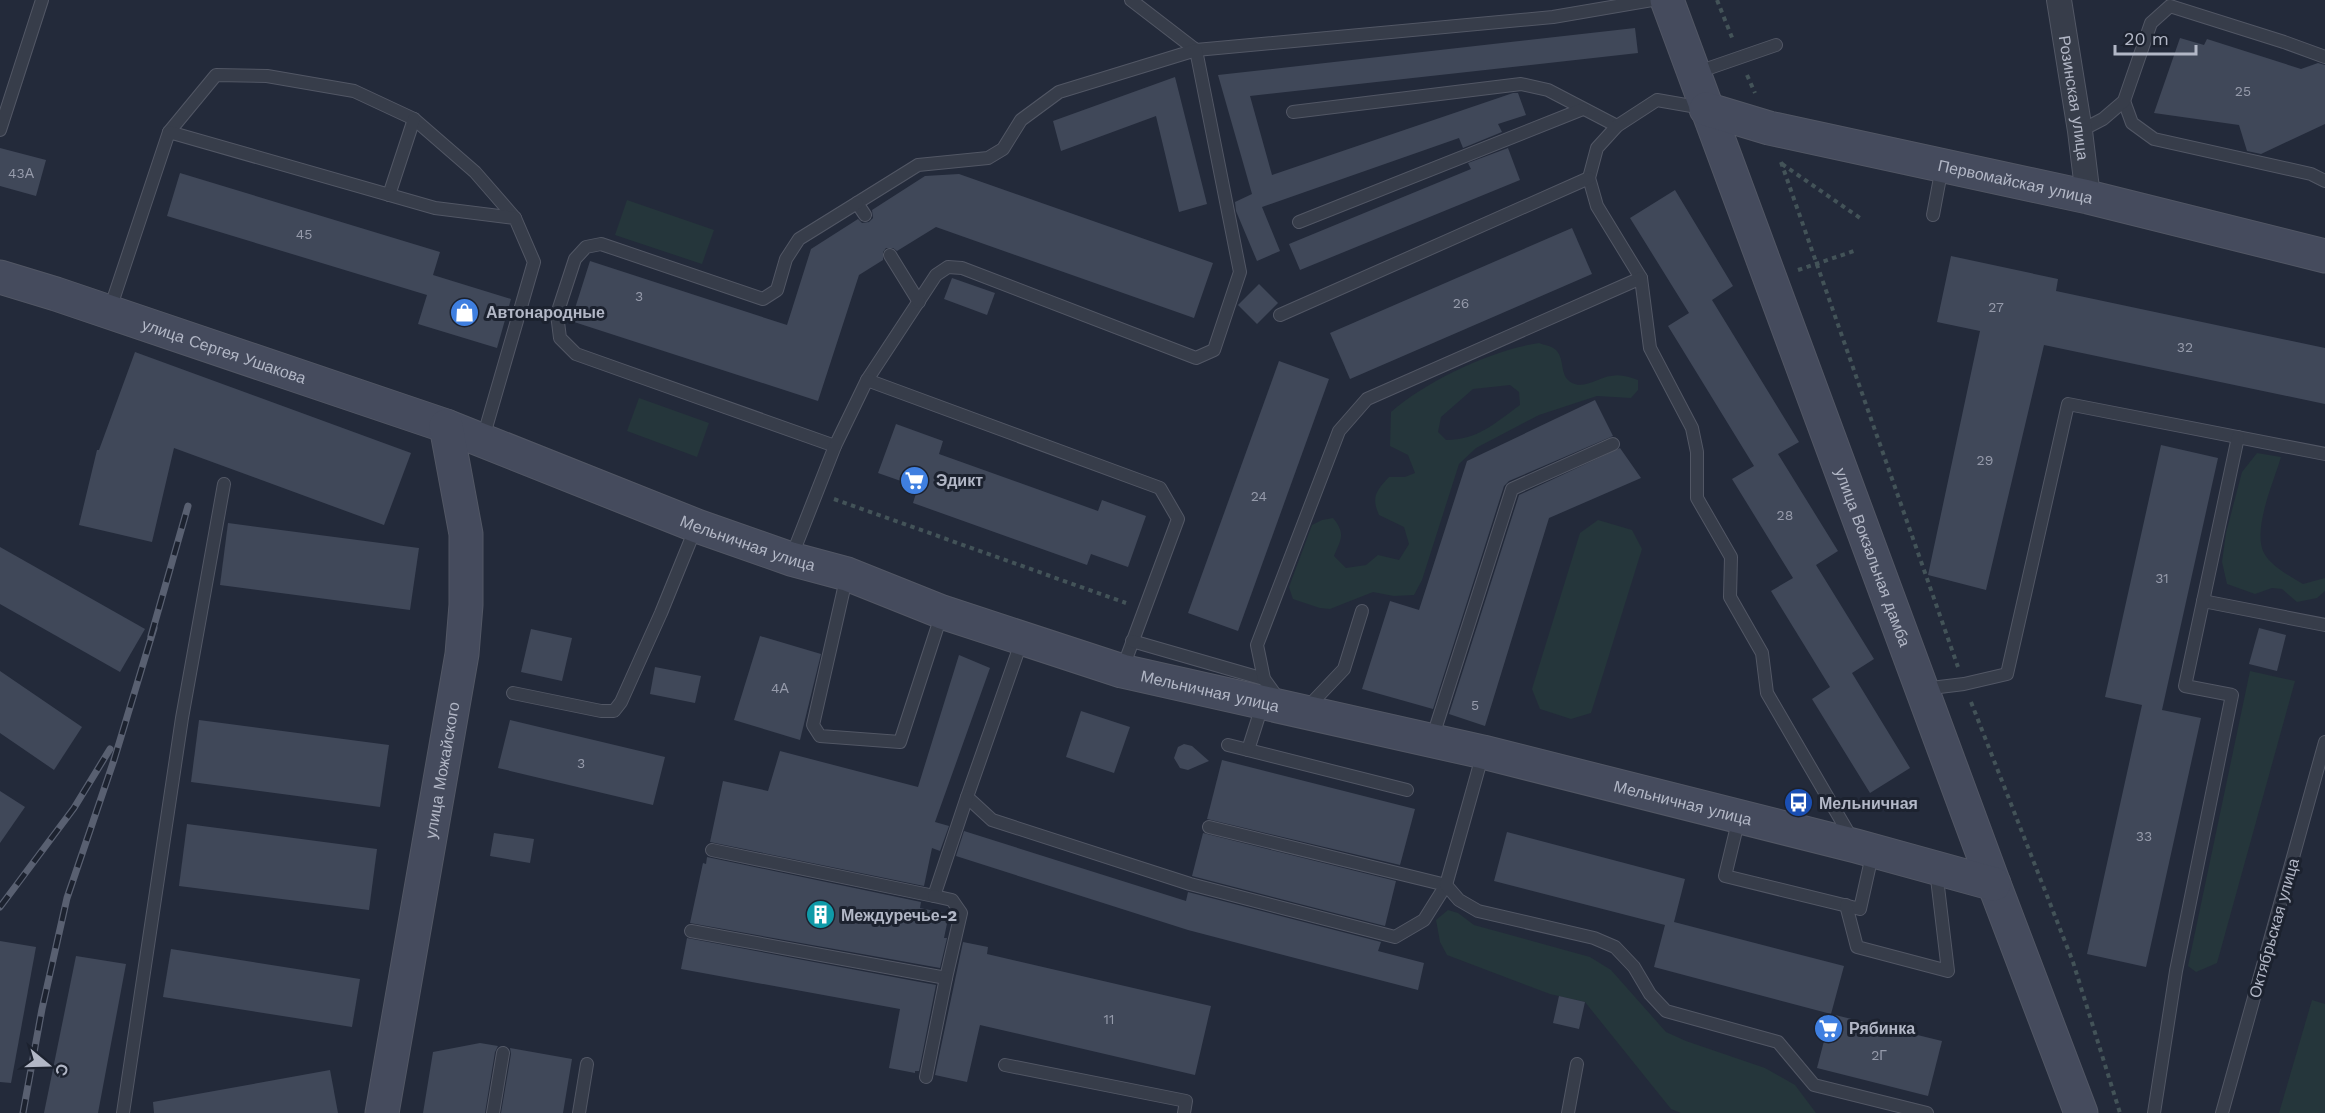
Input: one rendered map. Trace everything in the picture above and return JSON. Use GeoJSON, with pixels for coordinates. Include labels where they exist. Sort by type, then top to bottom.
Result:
{"type":"FeatureCollection","features":[{"type":"Feature","properties":{"kind":"main road","name":"улица Вокзальная дамба"},"geometry":{"type":"LineString","coordinates":[[1667,0],[2081,1113]]}},
{"type":"Feature","properties":{"kind":"main road","name":"Первомайская улица"},"geometry":{"type":"LineString","coordinates":[[1706,109],[1769,128],[2088,197],[2325,256]]}},
{"type":"Feature","properties":{"kind":"main road","name":"улица Сергея Ушакова"},"geometry":{"type":"LineString","coordinates":[[0,277],[446,426]]}},
{"type":"Feature","properties":{"kind":"main road","name":"Мельничная улица"},"geometry":{"type":"LineString","coordinates":[[446,426],[697,526],[791,559],[847,574],[942,612],[1022,639],[1127,656],[1279,700],[1865,848],[1994,884]]}},
{"type":"Feature","properties":{"kind":"main road","name":"улица Можайского"},"geometry":{"type":"LineString","coordinates":[[382,1113],[462,654],[466,605],[466,534],[446,426]]}},
{"type":"Feature","properties":{"kind":"street","name":"Розинская улица"},"geometry":{"type":"LineString","coordinates":[[2059,0],[2088,197]]}},
{"type":"Feature","properties":{"kind":"lane"},"geometry":{"type":"LineString","coordinates":[[0,130],[42,0]]}},
{"type":"Feature","properties":{"kind":"lane"},"geometry":{"type":"LineString","coordinates":[[791,559],[835,446],[867,380],[936,275],[948,267],[962,268],[1197,358],[1214,350],[1240,272],[1196,50],[1131,0]]}},
{"type":"Feature","properties":{"kind":"lane"},"geometry":{"type":"LineString","coordinates":[[835,446],[576,354],[560,339],[557,314],[575,259],[586,247],[601,244],[763,299],[777,290],[786,259],[799,239],[918,165],[988,158],[1003,149],[1022,120],[1059,92],[1196,50],[1553,17],[1652,0]]}},
{"type":"Feature","properties":{"kind":"lane"},"geometry":{"type":"LineString","coordinates":[[2080,131],[2103,119],[2124,101],[2151,23],[2170,6],[2325,57]]}},
{"type":"Feature","properties":{"kind":"lane"},"geometry":{"type":"LineString","coordinates":[[1693,74],[1776,45]]}},
{"type":"Feature","properties":{"kind":"lane"},"geometry":{"type":"LineString","coordinates":[[109,312],[169,132],[216,75],[267,76],[354,91],[414,119],[475,172],[515,218],[534,262],[483,439]]}},
{"type":"Feature","properties":{"kind":"lane"},"geometry":{"type":"LineString","coordinates":[[1293,112],[1521,84],[1548,90],[1617,126]]}},
{"type":"Feature","properties":{"kind":"lane"},"geometry":{"type":"LineString","coordinates":[[1706,109],[1657,100],[1617,126],[1598,148],[1589,178],[1597,206],[1641,278],[1650,348],[1692,428],[1697,452],[1697,498],[1731,558],[1730,597],[1762,653],[1767,693],[1865,848],[1860,909],[1725,876],[1739,816]]}},
{"type":"Feature","properties":{"kind":"lane"},"geometry":{"type":"LineString","coordinates":[[2124,101],[2132,123],[2154,139],[2311,174],[2325,181]]}},
{"type":"Feature","properties":{"kind":"lane"},"geometry":{"type":"LineString","coordinates":[[1299,222],[1583,109]]}},
{"type":"Feature","properties":{"kind":"lane"},"geometry":{"type":"LineString","coordinates":[[389,195],[414,119]]}},
{"type":"Feature","properties":{"kind":"lane"},"geometry":{"type":"LineString","coordinates":[[169,132],[435,208],[515,218]]}},
{"type":"Feature","properties":{"kind":"lane"},"geometry":{"type":"LineString","coordinates":[[1933,215],[1943,164]]}},
{"type":"Feature","properties":{"kind":"lane"},"geometry":{"type":"LineString","coordinates":[[1280,315],[1589,178]]}},
{"type":"Feature","properties":{"kind":"lane"},"geometry":{"type":"LineString","coordinates":[[857,203],[865,215]]}},
{"type":"Feature","properties":{"kind":"lane"},"geometry":{"type":"LineString","coordinates":[[890,255],[919,302]]}},
{"type":"Feature","properties":{"kind":"lane"},"geometry":{"type":"LineString","coordinates":[[1279,700],[1257,645],[1339,431],[1367,399],[1641,278]]}},
{"type":"Feature","properties":{"kind":"lane"},"geometry":{"type":"LineString","coordinates":[[867,380],[1160,488],[1178,519],[1127,656]]}},
{"type":"Feature","properties":{"kind":"lane"},"geometry":{"type":"LineString","coordinates":[[1922,690],[1964,684],[2007,674],[2068,404],[2325,454]]}},
{"type":"Feature","properties":{"kind":"lane"},"geometry":{"type":"LineString","coordinates":[[2154,1113],[2176,971],[2232,695],[2185,686],[2238,437]]}},
{"type":"Feature","properties":{"kind":"lane"},"geometry":{"type":"LineString","coordinates":[[1432,740],[1512,489],[1613,444]]}},
{"type":"Feature","properties":{"kind":"lane"},"geometry":{"type":"LineString","coordinates":[[123,1113],[182,718],[224,484]]}},
{"type":"Feature","properties":{"kind":"lane"},"geometry":{"type":"LineString","coordinates":[[513,693],[601,711],[614,711],[621,702],[661,613],[697,526]]}},
{"type":"Feature","properties":{"kind":"lane"},"geometry":{"type":"LineString","coordinates":[[847,574],[813,725],[820,736],[900,742],[942,612]]}},
{"type":"Feature","properties":{"kind":"lane"},"geometry":{"type":"LineString","coordinates":[[2203,601],[2325,625]]}},
{"type":"Feature","properties":{"kind":"lane"},"geometry":{"type":"LineString","coordinates":[[1248,750],[1279,700],[1344,669],[1362,611]]}},
{"type":"Feature","properties":{"kind":"lane"},"geometry":{"type":"LineString","coordinates":[[934,896],[1022,639]]}},
{"type":"Feature","properties":{"kind":"lane","name":"Октябрьская улица"},"geometry":{"type":"LineString","coordinates":[[2222,1113],[2323,760],[2325,742]]}},
{"type":"Feature","properties":{"kind":"lane"},"geometry":{"type":"LineString","coordinates":[[1228,745],[1407,790]]}},
{"type":"Feature","properties":{"kind":"lane"},"geometry":{"type":"LineString","coordinates":[[966,797],[992,820],[1190,884],[1395,937],[1424,920],[1446,885],[1483,752]]}},
{"type":"Feature","properties":{"kind":"lane"},"geometry":{"type":"LineString","coordinates":[[1209,828],[1446,885],[1459,900],[1478,911],[1594,938],[1615,947],[1634,967],[1650,994],[1666,1011],[1778,1042],[1814,1085],[1927,1113]]}},
{"type":"Feature","properties":{"kind":"lane"},"geometry":{"type":"LineString","coordinates":[[712,850],[952,900],[961,913],[926,1077]]}},
{"type":"Feature","properties":{"kind":"lane"},"geometry":{"type":"LineString","coordinates":[[1846,905],[1857,947],[1948,971],[1936,868]]}},
{"type":"Feature","properties":{"kind":"lane"},"geometry":{"type":"LineString","coordinates":[[691,931],[946,978]]}},
{"type":"Feature","properties":{"kind":"lane"},"geometry":{"type":"LineString","coordinates":[[493,1113],[503,1053]]}},
{"type":"Feature","properties":{"kind":"lane"},"geometry":{"type":"LineString","coordinates":[[579,1113],[587,1064]]}},
{"type":"Feature","properties":{"kind":"lane"},"geometry":{"type":"LineString","coordinates":[[1568,1113],[1577,1064]]}},
{"type":"Feature","properties":{"kind":"lane"},"geometry":{"type":"LineString","coordinates":[[1005,1065],[1185,1101],[1184,1113]]}},
{"type":"Feature","properties":{"kind":"path"},"geometry":{"type":"LineString","coordinates":[[1717,0],[1769,128],[1964,684],[2073,962],[2120,1113]]}},
{"type":"Feature","properties":{"kind":"path"},"geometry":{"type":"LineString","coordinates":[[1781,164],[1860,219]]}},
{"type":"Feature","properties":{"kind":"path"},"geometry":{"type":"LineString","coordinates":[[1770,281],[1854,251]]}},
{"type":"Feature","properties":{"kind":"path"},"geometry":{"type":"LineString","coordinates":[[816,493],[1144,610]]}},
{"type":"Feature","properties":{"kind":"shaded area"},"geometry":{"type":"Polygon","coordinates":[[[627,200],[714,230],[702,264],[615,235],[627,200]]]}},
{"type":"Feature","properties":{"kind":"shaded area"},"geometry":{"type":"Polygon","coordinates":[[[1539,343],[1554,349],[1559,354],[1566,378],[1575,384],[1584,385],[1615,375],[1638,380],[1638,390],[1631,398],[1597,396],[1539,415],[1476,448],[1459,464],[1422,580],[1414,595],[1394,596],[1373,592],[1330,609],[1293,599],[1289,587],[1312,525],[1322,520],[1333,518],[1340,528],[1341,537],[1334,556],[1346,568],[1366,565],[1378,555],[1399,560],[1409,544],[1404,527],[1379,515],[1375,503],[1378,490],[1389,477],[1405,477],[1415,473],[1408,455],[1390,446],[1391,412],[1422,389],[1460,368],[1520,347],[1539,343]],[[1510,385],[1473,389],[1441,417],[1438,432],[1446,440],[1477,434],[1520,405],[1519,392],[1510,385]]]}},
{"type":"Feature","properties":{"kind":"shaded area"},"geometry":{"type":"Polygon","coordinates":[[[639,398],[709,423],[697,457],[627,431],[639,398]]]}},
{"type":"Feature","properties":{"kind":"shaded area"},"geometry":{"type":"Polygon","coordinates":[[[2257,453],[2281,457],[2263,515],[2261,538],[2264,554],[2279,569],[2303,584],[2325,578],[2325,591],[2317,598],[2297,602],[2282,589],[2272,588],[2255,594],[2227,584],[2222,562],[2226,533],[2242,472],[2257,453]]]}},
{"type":"Feature","properties":{"kind":"shaded area"},"geometry":{"type":"Polygon","coordinates":[[[1598,520],[1632,530],[1642,549],[1591,713],[1571,719],[1540,709],[1532,689],[1580,533],[1598,520]]]}},
{"type":"Feature","properties":{"kind":"shaded area"},"geometry":{"type":"Polygon","coordinates":[[[2250,671],[2295,681],[2217,963],[2196,972],[2188,966],[2250,671]]]}},
{"type":"Feature","properties":{"kind":"shaded area"},"geometry":{"type":"Polygon","coordinates":[[[1448,910],[1458,913],[1474,925],[1590,957],[1611,970],[1666,1032],[1765,1068],[1795,1085],[1816,1113],[1681,1113],[1671,1109],[1585,1002],[1550,994],[1447,955],[1440,942],[1436,920],[1448,910]]]}},
{"type":"Feature","properties":{"kind":"shaded area"},"geometry":{"type":"Polygon","coordinates":[[[2312,1000],[2325,1004],[2325,1113],[2279,1113],[2312,1000]]]}},
{"type":"Feature","properties":{"kind":"building"},"geometry":{"type":"Polygon","coordinates":[[[1635,28],[1638,53],[1250,96],[1272,175],[1513,93],[1518,93],[1526,115],[1498,124],[1502,132],[1463,148],[1459,138],[1262,207],[1280,251],[1257,261],[1236,211],[1235,202],[1252,194],[1218,75],[1635,28]]]}},
{"type":"Feature","properties":{"kind":"building"},"geometry":{"type":"Polygon","coordinates":[[[2180,38],[2204,45],[2207,39],[2301,69],[2318,63],[2325,65],[2325,124],[2261,154],[2247,151],[2239,125],[2154,113],[2180,38]]]}},
{"type":"Feature","properties":{"kind":"building"},"geometry":{"type":"Polygon","coordinates":[[[1175,77],[1207,204],[1179,212],[1156,116],[1061,151],[1053,121],[1175,77]]]}},
{"type":"Feature","properties":{"kind":"building"},"geometry":{"type":"Polygon","coordinates":[[[0,148],[46,160],[36,196],[0,186],[0,148]]]}},
{"type":"Feature","properties":{"kind":"building"},"geometry":{"type":"Polygon","coordinates":[[[1508,148],[1520,180],[1300,270],[1289,244],[1471,169],[1468,163],[1508,148]]]}},
{"type":"Feature","properties":{"kind":"building"},"geometry":{"type":"Polygon","coordinates":[[[180,173],[440,252],[433,275],[511,299],[497,348],[418,324],[427,295],[167,216],[180,173]]]}},
{"type":"Feature","properties":{"kind":"building"},"geometry":{"type":"Polygon","coordinates":[[[959,174],[1213,263],[1194,318],[936,227],[897,251],[893,248],[886,248],[883,252],[883,260],[859,275],[818,401],[571,321],[590,261],[787,325],[811,249],[858,219],[862,223],[869,222],[873,218],[872,210],[925,176],[959,174]]]}},
{"type":"Feature","properties":{"kind":"building"},"geometry":{"type":"Polygon","coordinates":[[[1675,190],[1733,286],[1712,300],[1799,442],[1778,454],[1838,551],[1816,565],[1874,659],[1852,673],[1910,768],[1870,793],[1812,699],[1830,687],[1771,591],[1793,578],[1732,479],[1754,466],[1668,326],[1689,313],[1630,218],[1675,190]]]}},
{"type":"Feature","properties":{"kind":"building"},"geometry":{"type":"Polygon","coordinates":[[[1572,228],[1592,274],[1350,379],[1330,333],[1572,228]]]}},
{"type":"Feature","properties":{"kind":"building"},"geometry":{"type":"Polygon","coordinates":[[[1951,256],[2058,279],[2056,291],[2325,348],[2325,404],[2044,345],[1986,590],[1928,575],[1980,331],[1937,322],[1951,256]]]}},
{"type":"Feature","properties":{"kind":"building"},"geometry":{"type":"Polygon","coordinates":[[[952,278],[995,293],[987,315],[944,299],[952,278]]]}},
{"type":"Feature","properties":{"kind":"building"},"geometry":{"type":"Polygon","coordinates":[[[1259,284],[1278,303],[1257,324],[1238,305],[1259,284]]]}},
{"type":"Feature","properties":{"kind":"building"},"geometry":{"type":"Polygon","coordinates":[[[135,352],[411,453],[384,525],[174,448],[152,542],[79,525],[97,450],[99,450],[135,352]]]}},
{"type":"Feature","properties":{"kind":"building"},"geometry":{"type":"Polygon","coordinates":[[[1279,361],[1329,379],[1238,631],[1188,613],[1279,361]]]}},
{"type":"Feature","properties":{"kind":"building"},"geometry":{"type":"Polygon","coordinates":[[[1595,400],[1613,436],[1509,481],[1504,486],[1433,709],[1362,689],[1390,601],[1419,610],[1467,461],[1595,400]]]}},
{"type":"Feature","properties":{"kind":"building"},"geometry":{"type":"Polygon","coordinates":[[[896,424],[943,441],[939,454],[1098,511],[1102,500],[1146,516],[1128,567],[1091,554],[1087,565],[913,503],[918,487],[878,473],[896,424]]]}},
{"type":"Feature","properties":{"kind":"building"},"geometry":{"type":"Polygon","coordinates":[[[2161,445],[2218,458],[2162,710],[2201,718],[2146,967],[2087,954],[2142,705],[2105,697],[2161,445]]]}},
{"type":"Feature","properties":{"kind":"building"},"geometry":{"type":"Polygon","coordinates":[[[1620,448],[1641,478],[1549,518],[1485,726],[1449,714],[1519,495],[1620,448]]]}},
{"type":"Feature","properties":{"kind":"building"},"geometry":{"type":"Polygon","coordinates":[[[228,523],[419,548],[410,610],[220,585],[228,523]]]}},
{"type":"Feature","properties":{"kind":"building"},"geometry":{"type":"Polygon","coordinates":[[[0,547],[145,629],[120,672],[0,604],[0,547]]]}},
{"type":"Feature","properties":{"kind":"building"},"geometry":{"type":"Polygon","coordinates":[[[2259,628],[2286,635],[2277,671],[2249,664],[2259,628]]]}},
{"type":"Feature","properties":{"kind":"building"},"geometry":{"type":"Polygon","coordinates":[[[531,629],[572,638],[562,681],[521,672],[531,629]]]}},
{"type":"Feature","properties":{"kind":"building"},"geometry":{"type":"Polygon","coordinates":[[[760,636],[821,654],[800,740],[734,720],[760,636]]]}},
{"type":"Feature","properties":{"kind":"building"},"geometry":{"type":"Polygon","coordinates":[[[959,655],[990,668],[935,822],[949,826],[940,851],[932,848],[924,886],[710,842],[723,781],[768,791],[780,751],[918,787],[959,655]]]}},
{"type":"Feature","properties":{"kind":"building"},"geometry":{"type":"Polygon","coordinates":[[[655,667],[701,676],[695,703],[650,694],[655,667]]]}},
{"type":"Feature","properties":{"kind":"building"},"geometry":{"type":"Polygon","coordinates":[[[0,671],[82,727],[54,770],[0,733],[0,671]]]}},
{"type":"Feature","properties":{"kind":"building"},"geometry":{"type":"Polygon","coordinates":[[[1081,711],[1130,727],[1114,773],[1066,757],[1081,711]]]}},
{"type":"Feature","properties":{"kind":"building"},"geometry":{"type":"Polygon","coordinates":[[[199,720],[389,745],[380,807],[191,782],[199,720]]]}},
{"type":"Feature","properties":{"kind":"building"},"geometry":{"type":"Polygon","coordinates":[[[510,720],[665,757],[653,805],[498,768],[510,720]]]}},
{"type":"Feature","properties":{"kind":"building"},"geometry":{"type":"Polygon","coordinates":[[[1184,744],[1192,746],[1209,761],[1188,770],[1180,768],[1174,758],[1178,747],[1184,744]]]}},
{"type":"Feature","properties":{"kind":"building"},"geometry":{"type":"Polygon","coordinates":[[[1222,760],[1415,809],[1400,865],[1207,819],[1222,760]]]}},
{"type":"Feature","properties":{"kind":"building"},"geometry":{"type":"Polygon","coordinates":[[[0,791],[25,807],[0,843],[0,791]]]}},
{"type":"Feature","properties":{"kind":"building"},"geometry":{"type":"Polygon","coordinates":[[[187,824],[377,849],[369,910],[179,886],[187,824]]]}},
{"type":"Feature","properties":{"kind":"building"},"geometry":{"type":"Polygon","coordinates":[[[964,831],[1186,901],[1188,892],[1381,942],[1378,951],[1424,963],[1418,990],[1188,930],[956,856],[964,831]]]}},
{"type":"Feature","properties":{"kind":"building"},"geometry":{"type":"Polygon","coordinates":[[[1507,832],[1685,879],[1674,922],[1844,966],[1831,1014],[1654,967],[1665,925],[1494,881],[1507,832]]]}},
{"type":"Feature","properties":{"kind":"building"},"geometry":{"type":"Polygon","coordinates":[[[494,833],[534,839],[530,863],[490,856],[494,833]]]}},
{"type":"Feature","properties":{"kind":"building"},"geometry":{"type":"Polygon","coordinates":[[[1203,833],[1396,881],[1385,926],[1192,876],[1203,833]]]}},
{"type":"Feature","properties":{"kind":"building","name":"Междуречье-2"},"geometry":{"type":"Polygon","coordinates":[[[707,857],[921,902],[920,908],[949,914],[944,938],[947,938],[940,968],[690,923],[703,863],[706,864],[707,857]]]}},
{"type":"Feature","properties":{"kind":"building"},"geometry":{"type":"Polygon","coordinates":[[[687,938],[936,985],[919,1071],[915,1073],[889,1068],[900,1009],[681,969],[687,938]]]}},
{"type":"Feature","properties":{"kind":"building"},"geometry":{"type":"Polygon","coordinates":[[[0,941],[36,947],[11,1083],[0,1082],[0,941]]]}},
{"type":"Feature","properties":{"kind":"building"},"geometry":{"type":"Polygon","coordinates":[[[963,942],[988,947],[987,954],[1211,1006],[1195,1075],[980,1025],[967,1082],[935,1075],[963,942]]]}},
{"type":"Feature","properties":{"kind":"building"},"geometry":{"type":"Polygon","coordinates":[[[171,949],[360,979],[352,1027],[163,997],[171,949]]]}},
{"type":"Feature","properties":{"kind":"building"},"geometry":{"type":"Polygon","coordinates":[[[76,956],[126,964],[98,1113],[44,1113],[76,956]]]}},
{"type":"Feature","properties":{"kind":"building"},"geometry":{"type":"Polygon","coordinates":[[[1559,996],[1585,1002],[1579,1029],[1553,1023],[1559,996]]]}},
{"type":"Feature","properties":{"kind":"building"},"geometry":{"type":"Polygon","coordinates":[[[1831,1014],[1942,1041],[1928,1096],[1817,1068],[1831,1014]]]}},
{"type":"Feature","properties":{"kind":"building"},"geometry":{"type":"Polygon","coordinates":[[[480,1043],[498,1046],[495,1052],[485,1113],[423,1113],[433,1052],[480,1043]]]}},
{"type":"Feature","properties":{"kind":"building"},"geometry":{"type":"Polygon","coordinates":[[[510,1048],[572,1059],[563,1113],[501,1113],[511,1054],[510,1048]]]}},
{"type":"Feature","properties":{"kind":"building"},"geometry":{"type":"Polygon","coordinates":[[[330,1070],[338,1113],[154,1113],[153,1102],[330,1070]]]}},
{"type":"Feature","properties":{"kind":"railway"},"geometry":{"type":"LineString","coordinates":[[151,636],[188,506]]}},
{"type":"Feature","properties":{"kind":"railway"},"geometry":{"type":"LineString","coordinates":[[23,1113],[42,1009],[67,898],[114,760],[154,628]]}},
{"type":"Feature","properties":{"kind":"railway"},"geometry":{"type":"LineString","coordinates":[[0,907],[74,808],[110,749]]}},
{"type":"Feature","properties":{"kind":"place","name":"Автонародные"},"geometry":{"type":"Point","coordinates":[465,312]}},
{"type":"Feature","properties":{"kind":"place","name":"Эдикт"},"geometry":{"type":"Point","coordinates":[915,480]}},
{"type":"Feature","properties":{"kind":"place","name":"Мельничная"},"geometry":{"type":"Point","coordinates":[1798,803]}},
{"type":"Feature","properties":{"kind":"place","name":"Междуречье-2"},"geometry":{"type":"Point","coordinates":[820,915]}},
{"type":"Feature","properties":{"kind":"place","name":"Рябинка"},"geometry":{"type":"Point","coordinates":[1828,1028]}}]}
